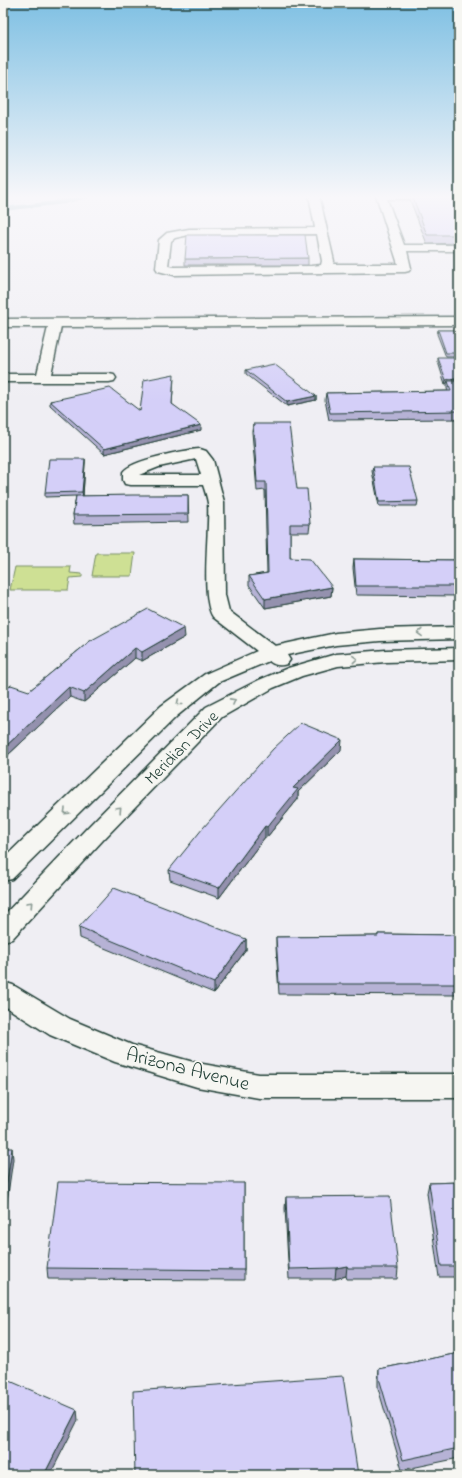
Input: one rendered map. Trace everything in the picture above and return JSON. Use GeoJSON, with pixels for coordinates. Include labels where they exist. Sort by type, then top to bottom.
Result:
{"type":"FeatureCollection","features":[{"type":"Feature","properties":{"kind":"street"},"geometry":{"type":"LineString","coordinates":[[162,264],[162,268],[174,271],[311,270],[326,264],[405,268],[404,264]]}},
{"type":"Feature","properties":{"kind":"street"},"geometry":{"type":"LineString","coordinates":[[3,323],[55,324],[459,321]]}},
{"type":"Feature","properties":{"kind":"street"},"geometry":{"type":"LineString","coordinates":[[43,378],[55,324]]}},
{"type":"Feature","properties":{"kind":"street"},"geometry":{"type":"LineString","coordinates":[[3,378],[109,378]]}},
{"type":"Feature","properties":{"kind":"street"},"geometry":{"type":"LineString","coordinates":[[210,480],[216,502],[216,595],[220,613],[296,672]]}},
{"type":"Feature","properties":{"kind":"street","name":"Meridian Drive"},"geometry":{"type":"LineString","coordinates":[[3,873],[169,711],[212,678],[270,653],[336,639],[380,635],[459,633]]}},
{"type":"Feature","properties":{"kind":"street","name":"Meridian Drive"},"geometry":{"type":"LineString","coordinates":[[3,932],[95,834],[214,712],[266,684],[296,672],[336,660],[386,656],[459,654]]}},
{"type":"Feature","properties":{"kind":"street","name":"Arizona Avenue"},"geometry":{"type":"LineString","coordinates":[[3,992],[60,1027],[125,1054],[197,1075],[259,1086],[459,1086]]}},
{"type":"Feature","properties":{"kind":"green space"},"geometry":{"type":"Polygon","coordinates":[[[96,553],[135,553],[132,576],[92,576],[96,553]]]}},
{"type":"Feature","properties":{"kind":"green space"},"geometry":{"type":"Polygon","coordinates":[[[15,567],[71,567],[70,573],[82,574],[82,577],[70,578],[68,590],[10,590],[15,567]]]}},
{"type":"Feature","properties":{"kind":"building"},"geometry":{"type":"Polygon","coordinates":[[[438,330],[459,330],[459,353],[446,353],[438,330]]]}},
{"type":"Feature","properties":{"kind":"building"},"geometry":{"type":"Polygon","coordinates":[[[438,358],[459,358],[459,377],[446,380],[438,358]]]}},
{"type":"Feature","properties":{"kind":"building"},"geometry":{"type":"Polygon","coordinates":[[[274,364],[316,396],[287,402],[246,370],[274,364]]]}},
{"type":"Feature","properties":{"kind":"building"},"geometry":{"type":"Polygon","coordinates":[[[174,374],[172,404],[201,425],[104,449],[50,401],[110,388],[140,411],[144,380],[174,374]]]}},
{"type":"Feature","properties":{"kind":"building"},"geometry":{"type":"Polygon","coordinates":[[[448,381],[459,381],[459,411],[330,413],[326,393],[451,391],[448,381]]]}},
{"type":"Feature","properties":{"kind":"building"},"geometry":{"type":"Polygon","coordinates":[[[253,424],[289,424],[297,489],[307,489],[310,524],[290,524],[290,558],[310,559],[332,587],[265,599],[249,576],[268,573],[266,482],[257,482],[253,424]]]}},
{"type":"Feature","properties":{"kind":"building"},"geometry":{"type":"Polygon","coordinates":[[[49,459],[85,459],[82,492],[45,493],[49,459]]]}},
{"type":"Feature","properties":{"kind":"building"},"geometry":{"type":"Polygon","coordinates":[[[373,467],[409,467],[418,501],[379,502],[373,467]]]}},
{"type":"Feature","properties":{"kind":"building"},"geometry":{"type":"Polygon","coordinates":[[[188,495],[188,514],[73,515],[76,496],[188,495]]]}},
{"type":"Feature","properties":{"kind":"building"},"geometry":{"type":"Polygon","coordinates":[[[354,559],[459,560],[459,586],[356,586],[354,559]]]}},
{"type":"Feature","properties":{"kind":"building"},"geometry":{"type":"Polygon","coordinates":[[[148,609],[184,628],[142,652],[135,648],[84,693],[69,687],[3,750],[3,692],[11,685],[29,691],[90,641],[148,609]]]}},
{"type":"Feature","properties":{"kind":"building"},"geometry":{"type":"Polygon","coordinates":[[[301,723],[342,740],[293,788],[298,789],[267,827],[265,826],[219,888],[169,870],[203,828],[273,749],[301,723]]]}},
{"type":"Feature","properties":{"kind":"building"},"geometry":{"type":"Polygon","coordinates":[[[114,888],[246,939],[214,983],[79,927],[114,888]]]}},
{"type":"Feature","properties":{"kind":"building"},"geometry":{"type":"Polygon","coordinates":[[[378,934],[459,935],[459,984],[279,984],[276,937],[378,936],[378,934]]]}},
{"type":"Feature","properties":{"kind":"building"},"geometry":{"type":"Polygon","coordinates":[[[3,1148],[12,1148],[3,1207],[3,1148]]]}},
{"type":"Feature","properties":{"kind":"building"},"geometry":{"type":"Polygon","coordinates":[[[58,1182],[244,1183],[244,1270],[47,1268],[58,1182]]]}},
{"type":"Feature","properties":{"kind":"building"},"geometry":{"type":"Polygon","coordinates":[[[459,1182],[459,1266],[441,1266],[429,1183],[459,1182]]]}},
{"type":"Feature","properties":{"kind":"building"},"geometry":{"type":"Polygon","coordinates":[[[390,1196],[398,1268],[348,1268],[347,1266],[336,1268],[289,1269],[286,1197],[390,1196]]]}},
{"type":"Feature","properties":{"kind":"building"},"geometry":{"type":"Polygon","coordinates":[[[459,1353],[459,1448],[403,1460],[379,1378],[379,1369],[459,1353]]]}},
{"type":"Feature","properties":{"kind":"building"},"geometry":{"type":"Polygon","coordinates":[[[343,1376],[358,1475],[135,1475],[133,1391],[343,1376]]]}},
{"type":"Feature","properties":{"kind":"building"},"geometry":{"type":"Polygon","coordinates":[[[3,1378],[77,1410],[44,1475],[3,1474],[3,1378]]]}}]}
